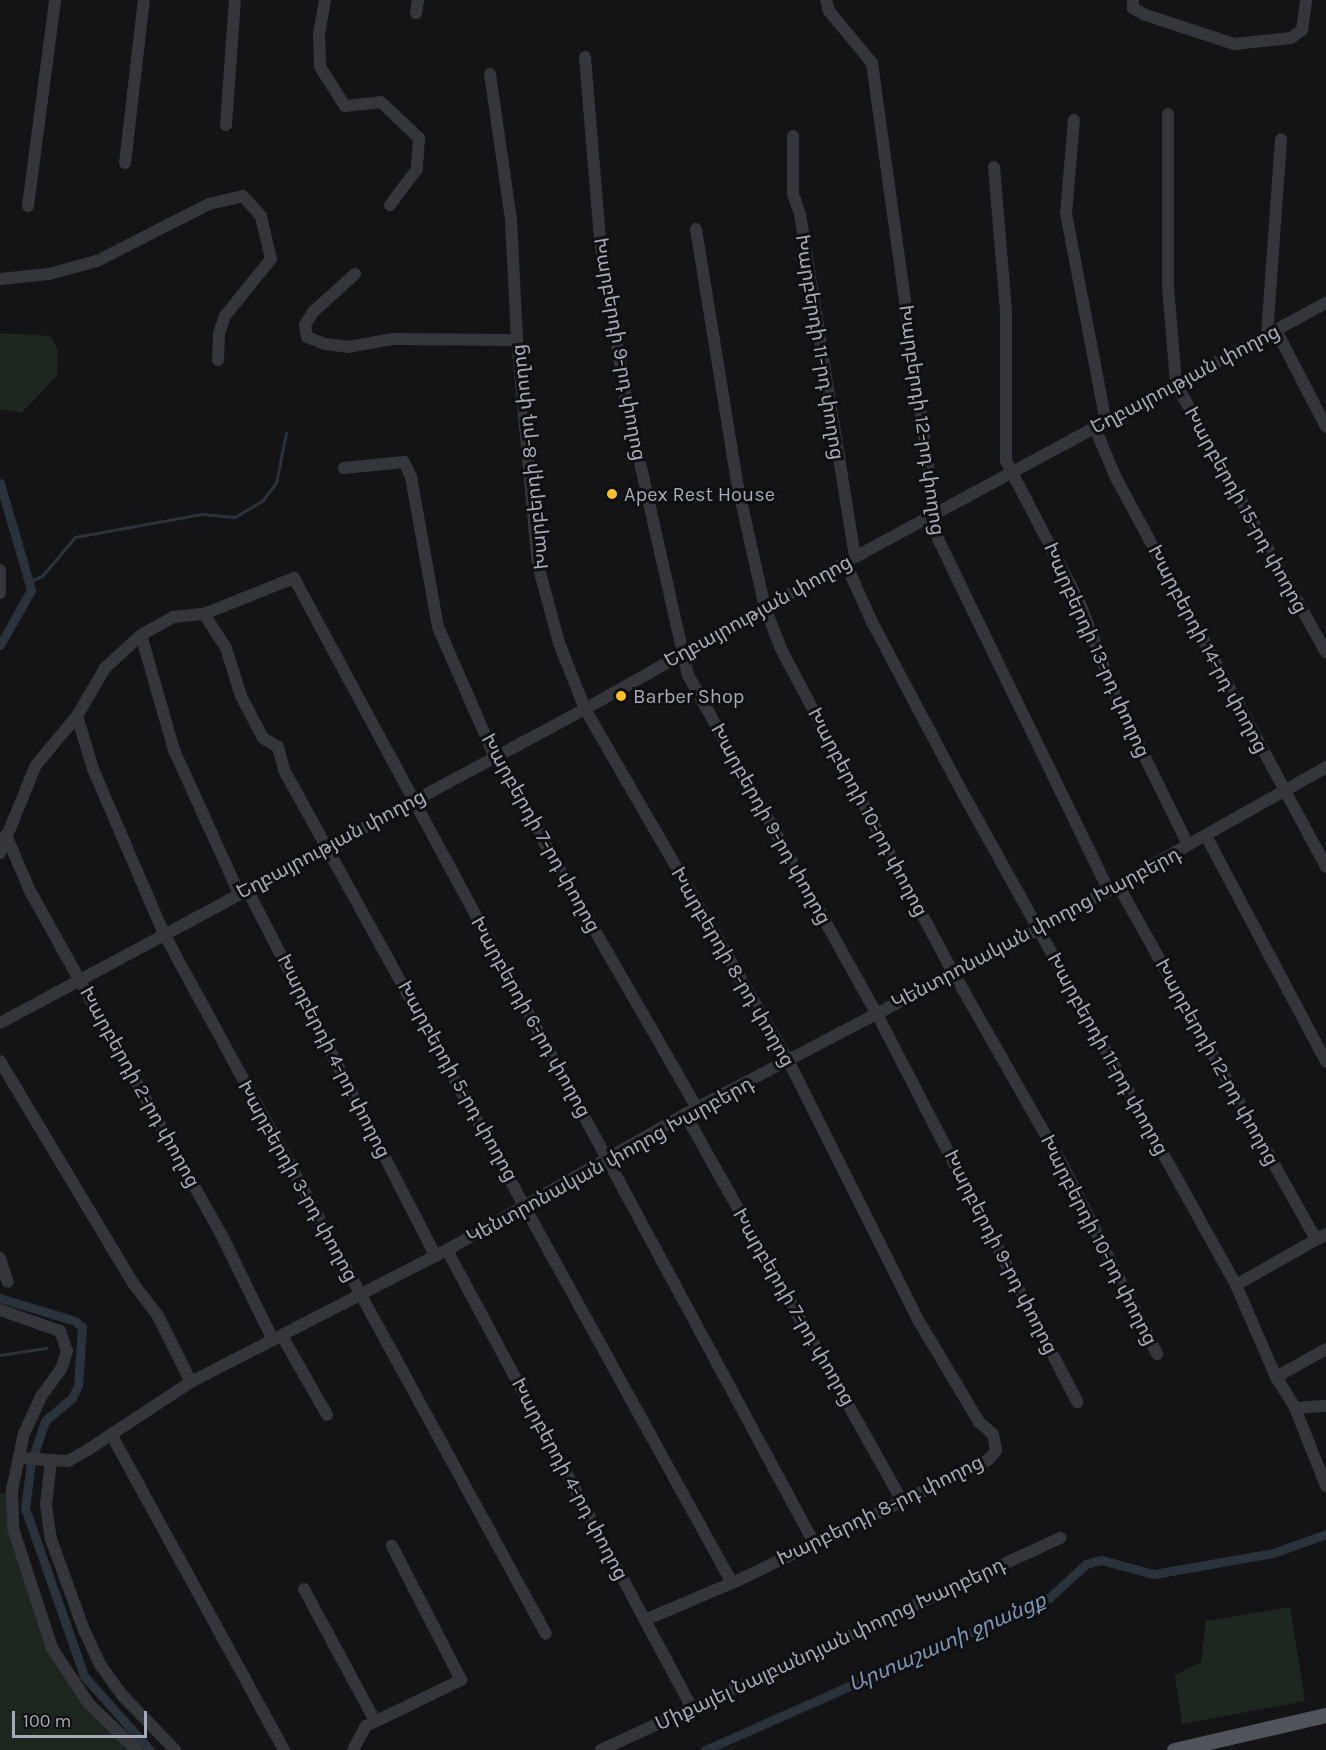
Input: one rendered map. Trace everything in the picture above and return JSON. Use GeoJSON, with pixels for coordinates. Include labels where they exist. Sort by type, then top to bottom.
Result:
{"type":"FeatureCollection","features":[{"type":"Feature","properties":{"kind":"main road"},"geometry":{"type":"LineString","coordinates":[[1174,1750],[1326,1715]]}},
{"type":"Feature","properties":{"kind":"street"},"geometry":{"type":"LineString","coordinates":[[28,207],[55,0]]}},
{"type":"Feature","properties":{"kind":"street"},"geometry":{"type":"LineString","coordinates":[[125,163],[144,0]]}},
{"type":"Feature","properties":{"kind":"street"},"geometry":{"type":"LineString","coordinates":[[226,125],[235,0]]}},
{"type":"Feature","properties":{"kind":"street"},"geometry":{"type":"LineString","coordinates":[[325,0],[319,34],[320,67],[345,106],[381,102],[419,138],[417,169],[390,205]]}},
{"type":"Feature","properties":{"kind":"street"},"geometry":{"type":"LineString","coordinates":[[416,13],[418,0]]}},
{"type":"Feature","properties":{"kind":"street","name":"Խարբերդի 12-րդ փողոց"},"geometry":{"type":"LineString","coordinates":[[826,0],[829,11],[872,63],[938,539],[1114,888],[1321,1237]]}},
{"type":"Feature","properties":{"kind":"street"},"geometry":{"type":"LineString","coordinates":[[1133,0],[1133,8],[1143,14],[1234,44],[1291,38],[1302,30],[1306,0]]}},
{"type":"Feature","properties":{"kind":"street","name":"Խարբերդի 9-րդ փողոց"},"geometry":{"type":"LineString","coordinates":[[585,57],[602,253],[627,405],[687,675],[877,1014],[1077,1402]]}},
{"type":"Feature","properties":{"kind":"street","name":"Խարբերդի 8-րդ փողոց"},"geometry":{"type":"LineString","coordinates":[[490,74],[511,219],[517,340],[538,565],[559,643],[585,709],[789,1062],[917,1318],[979,1422],[993,1434],[996,1451],[988,1460],[813,1541],[732,1583],[645,1620]]}},
{"type":"Feature","properties":{"kind":"street","name":"Խարբերդի 15-րդ փողոց"},"geometry":{"type":"LineString","coordinates":[[1168,114],[1168,286],[1176,384],[1326,652]]}},
{"type":"Feature","properties":{"kind":"street"},"geometry":{"type":"LineString","coordinates":[[1074,120],[1066,213],[1106,422]]}},
{"type":"Feature","properties":{"kind":"street","name":"Խարբերդի 11-րդ փողոց"},"geometry":{"type":"LineString","coordinates":[[793,136],[793,194],[800,214],[850,560],[872,622],[1236,1285],[1276,1377],[1295,1407],[1326,1486]]}},
{"type":"Feature","properties":{"kind":"street"},"geometry":{"type":"LineString","coordinates":[[1281,139],[1271,333],[1326,427]]}},
{"type":"Feature","properties":{"kind":"street","name":"Խարբերդի 13-րդ փողոց"},"geometry":{"type":"LineString","coordinates":[[994,167],[1006,311],[1005,423],[1010,472],[1079,601],[1117,700],[1188,845]]}},
{"type":"Feature","properties":{"kind":"street"},"geometry":{"type":"LineString","coordinates":[[0,279],[49,274],[97,261],[209,204],[243,196],[261,216],[271,259],[225,316],[219,333],[218,360]]}},
{"type":"Feature","properties":{"kind":"street","name":"Խարբերդի 10-րդ փողոց"},"geometry":{"type":"LineString","coordinates":[[696,229],[736,475],[765,608],[782,651],[953,972],[1060,1162],[1157,1354]]}},
{"type":"Feature","properties":{"kind":"street"},"geometry":{"type":"LineString","coordinates":[[355,274],[313,312],[304,325],[307,337],[325,344],[348,347],[393,339],[517,340]]}},
{"type":"Feature","properties":{"kind":"street","name":"Եղբայրության փողոց"},"geometry":{"type":"LineString","coordinates":[[0,1023],[494,755],[585,709],[681,653],[1010,472],[1326,303]]}},
{"type":"Feature","properties":{"kind":"street","name":"Խարբերդի 14-րդ փողոց"},"geometry":{"type":"LineString","coordinates":[[1095,428],[1116,478],[1326,867]]}},
{"type":"Feature","properties":{"kind":"street","name":"Խարբերդի 7-րդ փողոց"},"geometry":{"type":"LineString","coordinates":[[344,468],[404,462],[411,477],[438,627],[494,755],[691,1111],[902,1501]]}},
{"type":"Feature","properties":{"kind":"street"},"geometry":{"type":"LineString","coordinates":[[0,570],[0,593]]}},
{"type":"Feature","properties":{"kind":"street","name":"Խարբերդի 6-րդ փողոց"},"geometry":{"type":"LineString","coordinates":[[204,614],[294,578],[411,800],[609,1160],[813,1541]]}},
{"type":"Feature","properties":{"kind":"street"},"geometry":{"type":"LineString","coordinates":[[0,853],[36,765],[77,717],[105,668],[141,635],[173,617],[204,614]]}},
{"type":"Feature","properties":{"kind":"street","name":"Խարբերդի 5-րդ փողոց"},"geometry":{"type":"LineString","coordinates":[[204,614],[226,648],[241,696],[263,738],[278,747],[284,770],[328,845],[527,1206],[732,1583]]}},
{"type":"Feature","properties":{"kind":"street","name":"Խարբերդի 4-րդ փողոց"},"geometry":{"type":"LineString","coordinates":[[141,635],[174,750],[243,891],[692,1708]]}},
{"type":"Feature","properties":{"kind":"street","name":"Խարբերդի 3-րդ փողոց"},"geometry":{"type":"LineString","coordinates":[[77,717],[93,769],[164,934],[546,1634]]}},
{"type":"Feature","properties":{"kind":"street","name":"Կենտրոնական փողոց Խարբերդ"},"geometry":{"type":"LineString","coordinates":[[19,1458],[68,1461],[191,1382],[442,1253],[609,1160],[691,1111],[789,1062],[953,972],[1039,929],[1326,767]]}},
{"type":"Feature","properties":{"kind":"street","name":"Խարբերդի 2-րդ փողոց"},"geometry":{"type":"LineString","coordinates":[[6,835],[30,891],[81,979],[277,1338],[327,1415]]}},
{"type":"Feature","properties":{"kind":"street"},"geometry":{"type":"LineString","coordinates":[[1206,836],[1326,1062]]}},
{"type":"Feature","properties":{"kind":"street"},"geometry":{"type":"LineString","coordinates":[[0,1061],[133,1283],[158,1316],[191,1382]]}},
{"type":"Feature","properties":{"kind":"street"},"geometry":{"type":"LineString","coordinates":[[1236,1285],[1321,1237]]}},
{"type":"Feature","properties":{"kind":"street"},"geometry":{"type":"LineString","coordinates":[[0,1258],[8,1282]]}},
{"type":"Feature","properties":{"kind":"street"},"geometry":{"type":"LineString","coordinates":[[0,1310],[60,1331],[67,1351],[61,1369],[41,1397],[24,1433],[12,1490],[13,1528],[52,1648],[89,1704],[137,1750]]}},
{"type":"Feature","properties":{"kind":"street"},"geometry":{"type":"LineString","coordinates":[[1276,1377],[1326,1349]]}},
{"type":"Feature","properties":{"kind":"street"},"geometry":{"type":"LineString","coordinates":[[1295,1407],[1326,1406]]}},
{"type":"Feature","properties":{"kind":"street"},"geometry":{"type":"LineString","coordinates":[[111,1434],[284,1750]]}},
{"type":"Feature","properties":{"kind":"street"},"geometry":{"type":"LineString","coordinates":[[51,1461],[46,1505],[51,1539],[84,1630],[101,1665],[121,1694],[175,1750]]}},
{"type":"Feature","properties":{"kind":"street","name":"Միքայել Նալբանդյան փողոց Խարբերդ"},"geometry":{"type":"LineString","coordinates":[[601,1750],[1060,1538]]}},
{"type":"Feature","properties":{"kind":"street"},"geometry":{"type":"LineString","coordinates":[[353,1750],[366,1725],[461,1680],[392,1546]]}},
{"type":"Feature","properties":{"kind":"street"},"geometry":{"type":"LineString","coordinates":[[304,1589],[375,1721]]}},
{"type":"Feature","properties":{"kind":"shaded area"},"geometry":{"type":"Polygon","coordinates":[[[0,333],[51,336],[58,351],[57,376],[21,413],[0,409],[0,333]]]}},
{"type":"Feature","properties":{"kind":"shaded area"},"geometry":{"type":"Polygon","coordinates":[[[7,1492],[45,1632],[84,1702],[139,1750],[0,1750],[0,1494],[7,1492]]]}},
{"type":"Feature","properties":{"kind":"shaded area"},"geometry":{"type":"Polygon","coordinates":[[[1290,1607],[1305,1701],[1182,1724],[1175,1675],[1201,1662],[1206,1621],[1290,1607]]]}},
{"type":"Feature","properties":{"kind":"waterway"},"geometry":{"type":"LineString","coordinates":[[28,582],[42,576],[75,537],[201,514],[235,517],[263,500],[276,483],[286,433]]}},
{"type":"Feature","properties":{"kind":"waterway","name":"Արտաշատի ջրանցք"},"geometry":{"type":"LineString","coordinates":[[0,483],[31,590],[0,645]]}},
{"type":"Feature","properties":{"kind":"waterway","name":"Արտաշատի ջրանցք"},"geometry":{"type":"LineString","coordinates":[[0,1298],[75,1321],[82,1327],[78,1386],[72,1398],[45,1421],[31,1462],[25,1508],[84,1676],[150,1750]]}},
{"type":"Feature","properties":{"kind":"waterway"},"geometry":{"type":"LineString","coordinates":[[0,1355],[46,1348]]}},
{"type":"Feature","properties":{"kind":"waterway","name":"Արտաշատի ջրանցք"},"geometry":{"type":"LineString","coordinates":[[705,1750],[1050,1597],[1086,1564],[1101,1560],[1154,1574],[1273,1553],[1326,1534]]}},
{"type":"Feature","properties":{"kind":"place","name":"Apex Rest House"},"geometry":{"type":"Point","coordinates":[612,494]}},
{"type":"Feature","properties":{"kind":"place","name":"Barber Shop"},"geometry":{"type":"Point","coordinates":[621,696]}}]}
